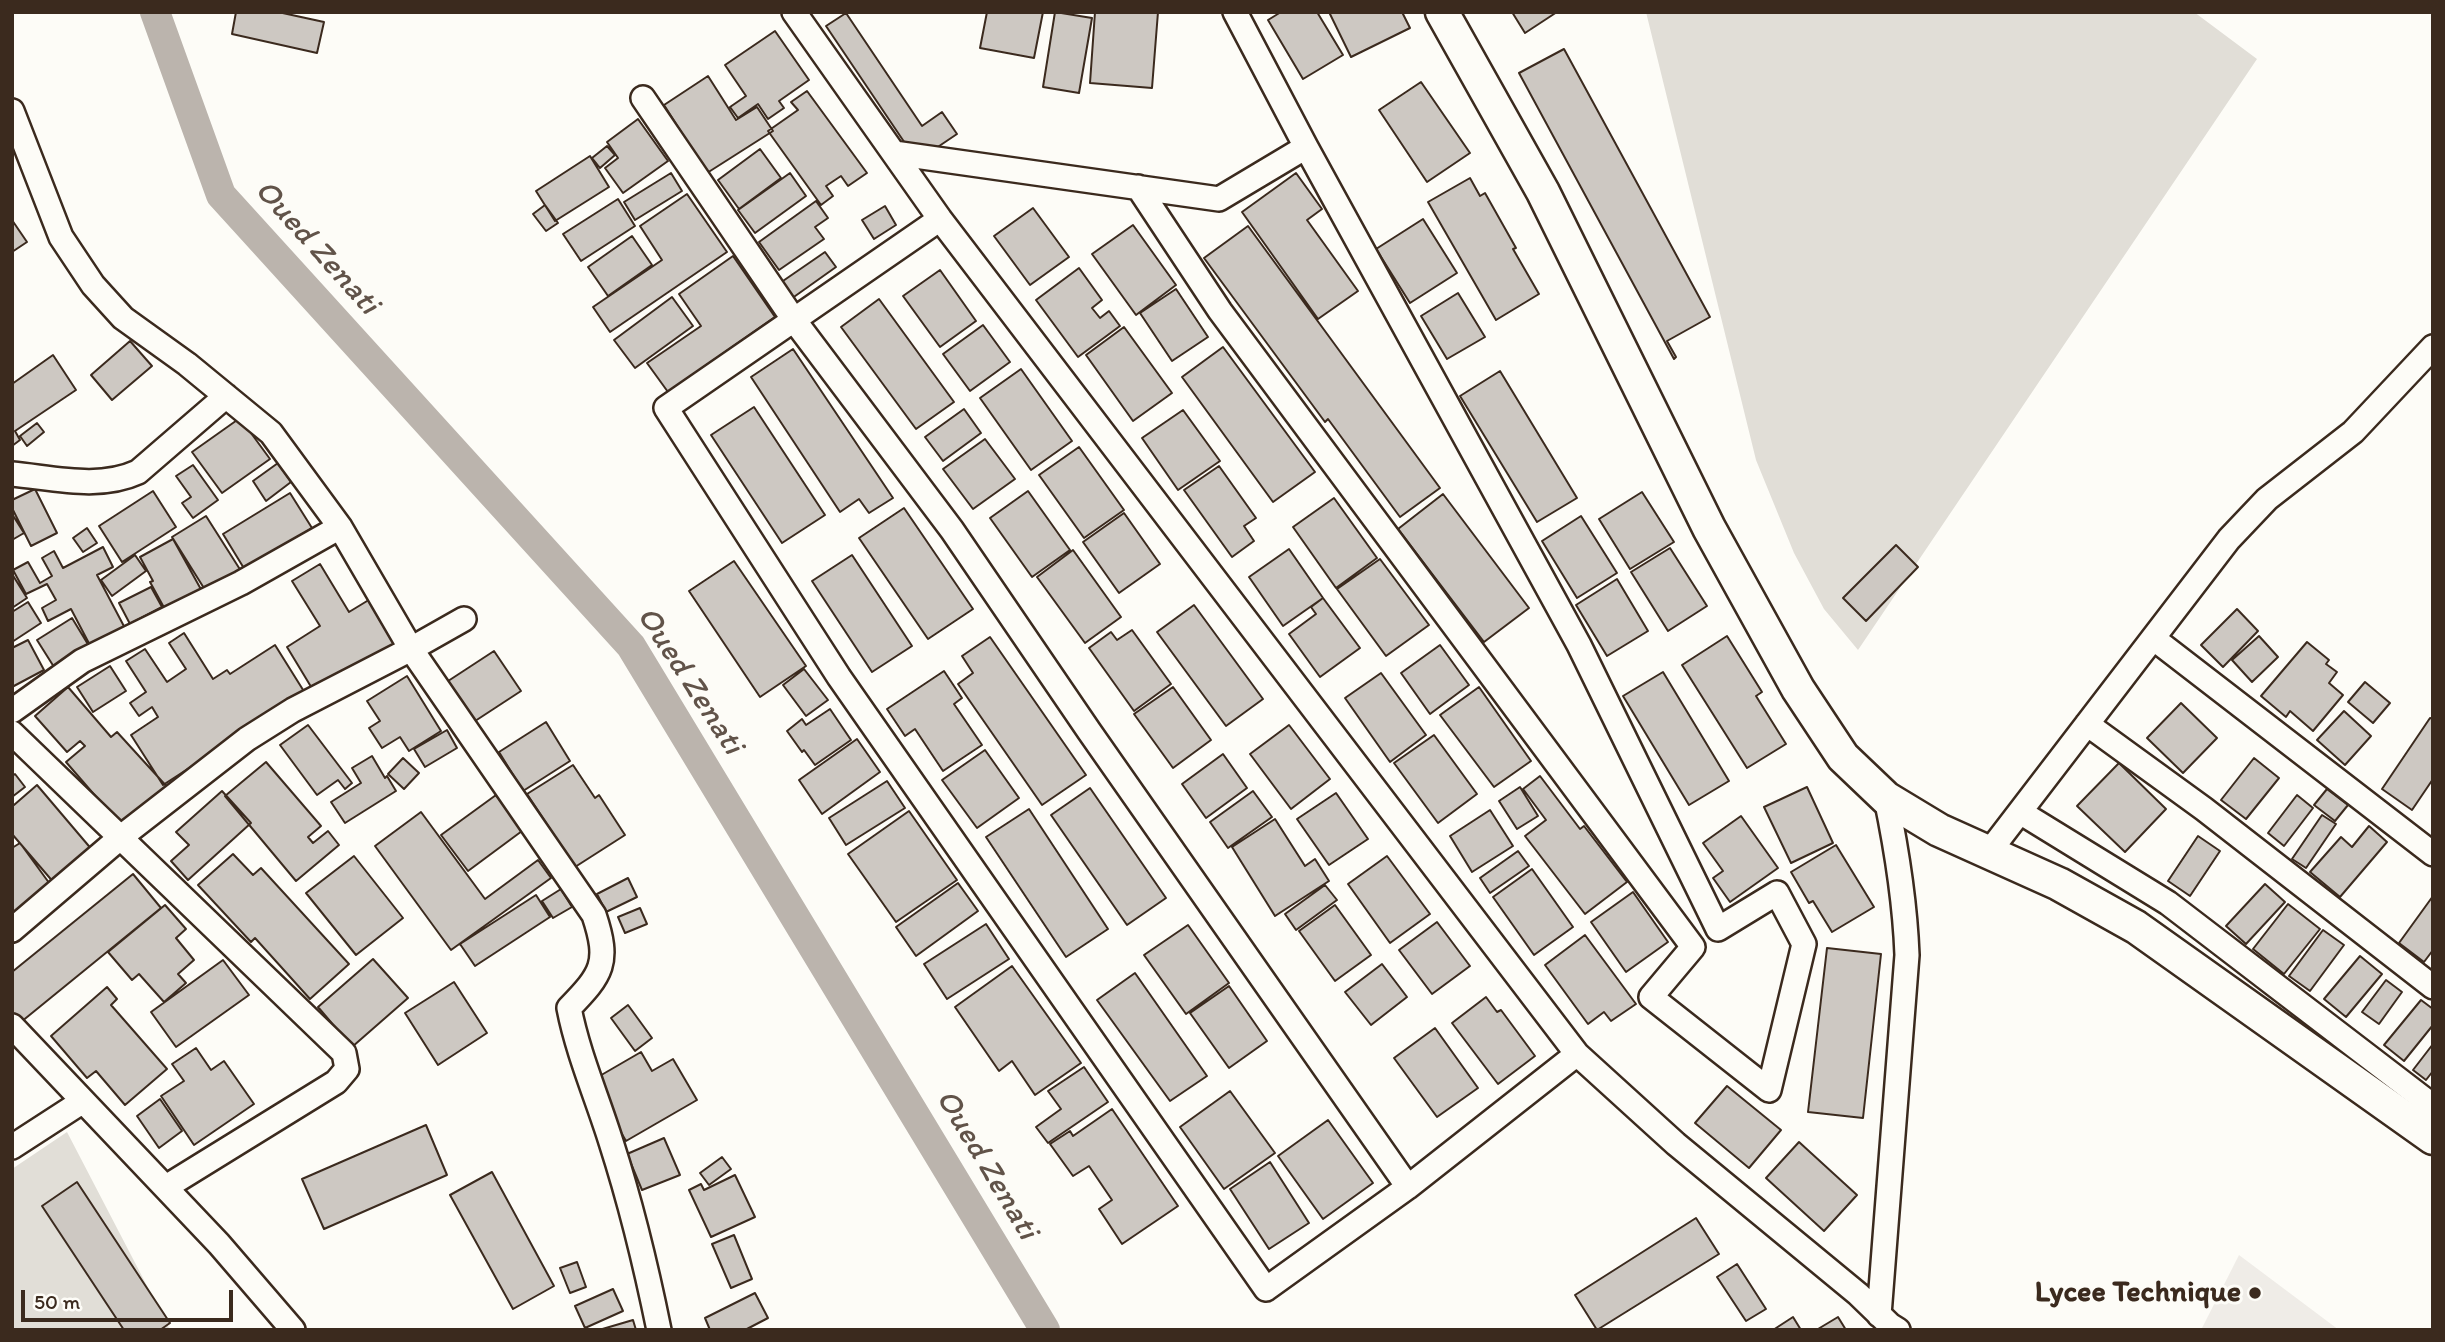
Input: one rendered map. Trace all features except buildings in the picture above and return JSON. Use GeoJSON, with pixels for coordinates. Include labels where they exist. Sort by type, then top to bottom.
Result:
{"type":"FeatureCollection","features":[{"type":"Feature","properties":{"kind":"main road"},"geometry":{"type":"LineString","coordinates":[[1442,12],[1543,192],[1709,528],[1798,689],[1843,757],[1886,798],[1939,830],[2059,884],[2136,927],[2433,1139]]}},
{"type":"Feature","properties":{"kind":"street"},"geometry":{"type":"LineString","coordinates":[[794,12],[940,219],[1577,1054],[1676,1144],[1898,1330]]}},
{"type":"Feature","properties":{"kind":"street"},"geometry":{"type":"LineString","coordinates":[[1138,187],[1220,311],[1693,947],[1651,997],[1769,1090],[1804,944],[1777,893],[1718,929],[1579,645],[1235,12]]}},
{"type":"Feature","properties":{"kind":"street"},"geometry":{"type":"LineString","coordinates":[[643,98],[794,320],[952,530],[1097,743],[1408,1187]]}},
{"type":"Feature","properties":{"kind":"street"},"geometry":{"type":"LineString","coordinates":[[12,111],[18,146],[61,237],[93,285],[123,318],[187,364],[271,433],[340,527],[411,649],[594,915],[602,941],[602,964],[592,985],[569,1008],[575,1036],[612,1143],[640,1239],[659,1330]]}},
{"type":"Feature","properties":{"kind":"street"},"geometry":{"type":"LineString","coordinates":[[894,153],[1219,199],[1306,147]]}},
{"type":"Feature","properties":{"kind":"street"},"geometry":{"type":"LineString","coordinates":[[940,219],[667,408],[839,677],[1266,1289],[1408,1187],[1577,1054]]}},
{"type":"Feature","properties":{"kind":"street"},"geometry":{"type":"LineString","coordinates":[[1989,852],[2229,539],[2267,499],[2353,432],[2433,347]]}},
{"type":"Feature","properties":{"kind":"street"},"geometry":{"type":"LineString","coordinates":[[12,474],[98,482],[122,479],[138,472],[226,396]]}},
{"type":"Feature","properties":{"kind":"street"},"geometry":{"type":"LineString","coordinates":[[12,711],[82,661],[242,583],[340,527]]}},
{"type":"Feature","properties":{"kind":"street"},"geometry":{"type":"LineString","coordinates":[[12,930],[121,837],[247,739],[293,710],[464,619]]}},
{"type":"Feature","properties":{"kind":"street"},"geometry":{"type":"LineString","coordinates":[[2153,638],[2433,853]]}},
{"type":"Feature","properties":{"kind":"street"},"geometry":{"type":"LineString","coordinates":[[2087,724],[2204,809],[2433,987]]}},
{"type":"Feature","properties":{"kind":"street"},"geometry":{"type":"LineString","coordinates":[[12,733],[344,1053],[347,1069],[336,1082],[166,1187]]}},
{"type":"Feature","properties":{"kind":"street"},"geometry":{"type":"LineString","coordinates":[[1879,1315],[1907,956],[1905,909],[1886,798]]}},
{"type":"Feature","properties":{"kind":"street"},"geometry":{"type":"LineString","coordinates":[[2020,812],[2168,903],[2433,1106]]}},
{"type":"Feature","properties":{"kind":"street"},"geometry":{"type":"LineString","coordinates":[[12,1026],[219,1244],[293,1330]]}},
{"type":"Feature","properties":{"kind":"street"},"geometry":{"type":"LineString","coordinates":[[12,1147],[83,1101]]}},
{"type":"Feature","properties":{"kind":"shaded area"},"geometry":{"type":"Polygon","coordinates":[[[1646,12],[2194,12],[2257,59],[1858,650],[1824,609],[1794,553],[1756,460],[1646,12]]]}},
{"type":"Feature","properties":{"kind":"shaded area"},"geometry":{"type":"Polygon","coordinates":[[[67,1132],[170,1330],[12,1330],[12,1169],[67,1132]]]}},
{"type":"Feature","properties":{"kind":"shaded area","name":"Lycee Technique"},"geometry":{"type":"Polygon","coordinates":[[[2239,1255],[2339,1330],[2201,1330],[2239,1255]]]}},
{"type":"Feature","properties":{"kind":"waterway","name":"Oued Zenati"},"geometry":{"type":"LineString","coordinates":[[155,12],[221,195],[631,646],[1045,1330]]}},
{"type":"Feature","properties":{"kind":"place","name":"Lycee Technique"},"geometry":{"type":"Point","coordinates":[2255,1293]}}]}
